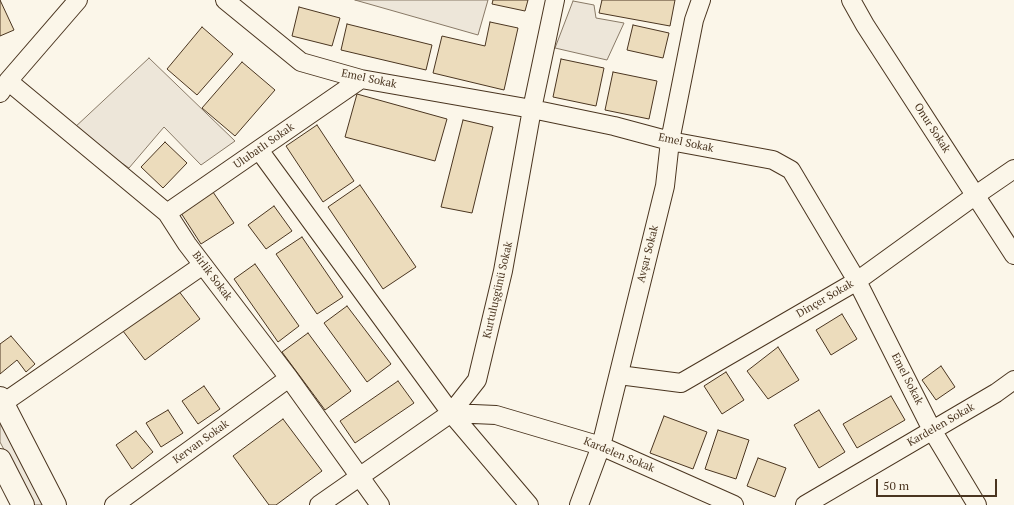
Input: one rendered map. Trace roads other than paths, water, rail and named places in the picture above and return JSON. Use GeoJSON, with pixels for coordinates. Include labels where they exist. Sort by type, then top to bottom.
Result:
{"type":"FeatureCollection","features":[{"type":"Feature","properties":{"kind":"main road"},"geometry":{"type":"LineString","coordinates":[[1,400],[55,505]]}},
{"type":"Feature","properties":{"kind":"main road"},"geometry":{"type":"LineString","coordinates":[[0,460],[23,505]]}},
{"type":"Feature","properties":{"kind":"street"},"geometry":{"type":"LineString","coordinates":[[4,87],[78,0]]}},
{"type":"Feature","properties":{"kind":"street","name":"Emel Sokak"},"geometry":{"type":"LineString","coordinates":[[225,0],[301,62],[362,79],[532,109],[614,126],[670,141],[773,160],[791,170],[856,280],[932,430],[977,505]]}},
{"type":"Feature","properties":{"kind":"street","name":"Kurtuluşgünü Sokak"},"geometry":{"type":"LineString","coordinates":[[319,505],[451,413],[476,380],[503,271],[532,109],[555,0]]}},
{"type":"Feature","properties":{"kind":"street","name":"Avşar Sokak"},"geometry":{"type":"LineString","coordinates":[[579,505],[601,446],[665,186],[670,141],[694,20],[701,0]]}},
{"type":"Feature","properties":{"kind":"street","name":"Onur Sokak"},"geometry":{"type":"LineString","coordinates":[[851,0],[865,25],[1014,255]]}},
{"type":"Feature","properties":{"kind":"street","name":"Ulubatlı Sokak"},"geometry":{"type":"LineString","coordinates":[[167,213],[362,79]]}},
{"type":"Feature","properties":{"kind":"street","name":"Birlik Sokak"},"geometry":{"type":"LineString","coordinates":[[4,87],[167,213],[187,244],[289,378],[380,505]]}},
{"type":"Feature","properties":{"kind":"street"},"geometry":{"type":"LineString","coordinates":[[259,150],[451,413],[528,505]]}},
{"type":"Feature","properties":{"kind":"street","name":"Dinçer Sokak"},"geometry":{"type":"LineString","coordinates":[[619,376],[681,383],[856,280],[1014,169]]}},
{"type":"Feature","properties":{"kind":"street"},"geometry":{"type":"LineString","coordinates":[[1,400],[203,265]]}},
{"type":"Feature","properties":{"kind":"street","name":"Kervan Sokak"},"geometry":{"type":"LineString","coordinates":[[114,505],[289,378]]}},
{"type":"Feature","properties":{"kind":"street","name":"Kardelen Sokak"},"geometry":{"type":"LineString","coordinates":[[805,505],[996,393],[1014,380]]}},
{"type":"Feature","properties":{"kind":"street","name":"Kardelen Sokak"},"geometry":{"type":"LineString","coordinates":[[451,413],[496,415],[601,446],[734,505]]}}]}
